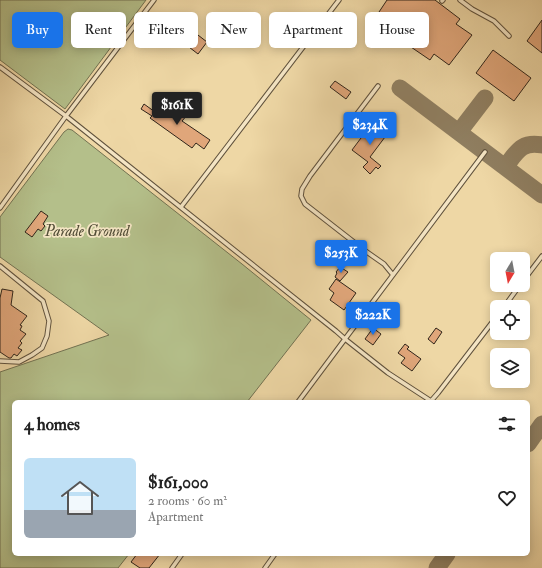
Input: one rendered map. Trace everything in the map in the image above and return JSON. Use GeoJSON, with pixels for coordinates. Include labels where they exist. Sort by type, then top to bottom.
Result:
{"type":"FeatureCollection","features":[{"type":"Feature","properties":{"kind":"lane"},"geometry":{"type":"LineString","coordinates":[[0,208],[66,116],[154,0]]}},
{"type":"Feature","properties":{"kind":"lane"},"geometry":{"type":"LineString","coordinates":[[181,207],[339,0]]}},
{"type":"Feature","properties":{"kind":"lane"},"geometry":{"type":"LineString","coordinates":[[460,0],[472,9],[494,21],[509,36]]}},
{"type":"Feature","properties":{"kind":"lane"},"geometry":{"type":"LineString","coordinates":[[0,67],[66,116],[388,373],[429,400]]}},
{"type":"Feature","properties":{"kind":"lane"},"geometry":{"type":"LineString","coordinates":[[378,86],[310,176],[302,189],[301,196],[305,204],[384,264],[393,275]]}},
{"type":"Feature","properties":{"kind":"lane"},"geometry":{"type":"LineString","coordinates":[[299,400],[485,152]]}},
{"type":"Feature","properties":{"kind":"lane"},"geometry":{"type":"LineString","coordinates":[[530,272],[542,256]]}},
{"type":"Feature","properties":{"kind":"lane"},"geometry":{"type":"LineString","coordinates":[[0,266],[43,301],[49,321],[42,348],[19,362],[0,361]]}},
{"type":"Feature","properties":{"kind":"lane"},"geometry":{"type":"LineString","coordinates":[[432,400],[490,325]]}},
{"type":"Feature","properties":{"kind":"lane"},"geometry":{"type":"LineString","coordinates":[[172,568],[181,556]]}},
{"type":"Feature","properties":{"kind":"lane"},"geometry":{"type":"LineString","coordinates":[[266,568],[274,556]]}},
{"type":"Feature","properties":{"kind":"green space"},"geometry":{"type":"Polygon","coordinates":[[[0,0],[146,0],[137,12],[134,12],[134,16],[126,27],[126,12],[71,12],[71,48],[110,48],[65,109],[0,60],[0,0]]]}},
{"type":"Feature","properties":{"kind":"green space","name":"Parade Ground"},"geometry":{"type":"Polygon","coordinates":[[[68,129],[72,130],[311,320],[249,400],[12,400],[12,556],[127,556],[118,568],[0,568],[0,372],[109,335],[0,257],[0,217],[64,132],[68,129]]]}},
{"type":"Feature","properties":{"kind":"building"},"geometry":{"type":"Polygon","coordinates":[[[387,0],[435,0],[460,19],[456,24],[472,35],[449,65],[434,54],[430,60],[412,48],[429,48],[429,12],[379,12],[387,0]]]}},
{"type":"Feature","properties":{"kind":"building"},"geometry":{"type":"Polygon","coordinates":[[[542,20],[542,53],[527,41],[542,20]]]}},
{"type":"Feature","properties":{"kind":"building"},"geometry":{"type":"Polygon","coordinates":[[[198,35],[206,41],[206,43],[198,54],[190,48],[198,48],[198,35]]]}},
{"type":"Feature","properties":{"kind":"building"},"geometry":{"type":"Polygon","coordinates":[[[493,50],[531,78],[514,101],[476,73],[493,50]]]}},
{"type":"Feature","properties":{"kind":"building"},"geometry":{"type":"Polygon","coordinates":[[[335,81],[351,92],[346,99],[330,87],[335,81]]]}},
{"type":"Feature","properties":{"kind":"building"},"geometry":{"type":"Polygon","coordinates":[[[144,104],[155,112],[160,105],[171,113],[177,106],[188,114],[182,121],[210,140],[204,149],[196,143],[192,148],[150,118],[152,116],[141,109],[144,104]]]}},
{"type":"Feature","properties":{"kind":"building"},"geometry":{"type":"Polygon","coordinates":[[[373,122],[388,133],[370,157],[381,166],[378,169],[376,167],[370,174],[363,167],[368,162],[352,150],[373,122]]]}},
{"type":"Feature","properties":{"kind":"building"},"geometry":{"type":"Polygon","coordinates":[[[41,211],[48,216],[43,224],[45,226],[41,231],[38,229],[32,237],[25,232],[41,211]]]}},
{"type":"Feature","properties":{"kind":"building"},"geometry":{"type":"Polygon","coordinates":[[[340,267],[348,272],[340,281],[335,277],[336,272],[340,267]]]}},
{"type":"Feature","properties":{"kind":"building"},"geometry":{"type":"Polygon","coordinates":[[[336,279],[356,293],[344,310],[330,300],[334,293],[329,289],[336,279]]]}},
{"type":"Feature","properties":{"kind":"building"},"geometry":{"type":"Polygon","coordinates":[[[2,289],[13,291],[11,305],[27,316],[20,325],[22,326],[20,330],[26,334],[20,341],[22,343],[18,348],[22,350],[17,356],[14,354],[11,358],[0,352],[0,298],[2,289]]]}},
{"type":"Feature","properties":{"kind":"building"},"geometry":{"type":"Polygon","coordinates":[[[373,328],[381,334],[373,345],[365,339],[373,328]]]}},
{"type":"Feature","properties":{"kind":"building"},"geometry":{"type":"Polygon","coordinates":[[[436,328],[442,332],[434,344],[428,339],[436,328]]]}},
{"type":"Feature","properties":{"kind":"building"},"geometry":{"type":"Polygon","coordinates":[[[405,344],[409,347],[407,349],[421,359],[412,371],[401,363],[405,358],[398,353],[405,344]]]}},
{"type":"Feature","properties":{"kind":"building"},"geometry":{"type":"Polygon","coordinates":[[[136,556],[158,556],[149,568],[140,568],[131,562],[136,556]]]}},
{"type":"Feature","properties":{"kind":"taxiway"},"geometry":{"type":"LineString","coordinates":[[400,88],[542,195]]}},
{"type":"Feature","properties":{"kind":"taxiway"},"geometry":{"type":"LineString","coordinates":[[459,132],[485,98]]}},
{"type":"Feature","properties":{"kind":"taxiway"},"geometry":{"type":"LineString","coordinates":[[505,167],[516,152],[524,146],[535,144],[542,145]]}},
{"type":"Feature","properties":{"kind":"taxiway"},"geometry":{"type":"LineString","coordinates":[[530,441],[542,424]]}},
{"type":"Feature","properties":{"kind":"taxiway"},"geometry":{"type":"LineString","coordinates":[[437,568],[446,556]]}}]}
